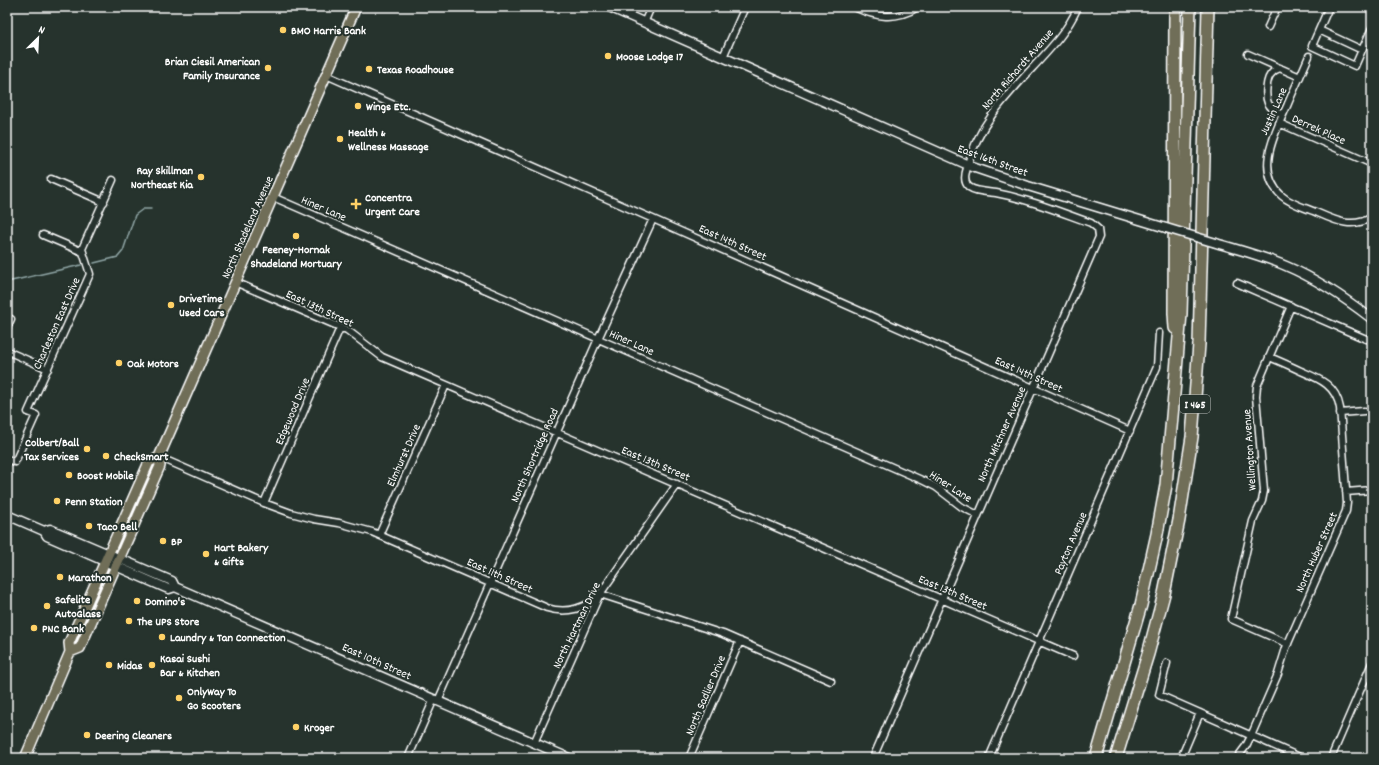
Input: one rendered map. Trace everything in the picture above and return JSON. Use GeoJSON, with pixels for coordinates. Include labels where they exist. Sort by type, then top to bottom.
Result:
{"type":"FeatureCollection","features":[{"type":"Feature","properties":{"kind":"highway"},"geometry":{"type":"LineString","coordinates":[[1175,7],[1174,313],[1177,349]]}},
{"type":"Feature","properties":{"kind":"highway","name":"I 465"},"geometry":{"type":"LineString","coordinates":[[1096,758],[1146,586],[1157,534],[1166,478],[1177,349],[1182,314],[1190,7]]}},
{"type":"Feature","properties":{"kind":"highway","name":"I 465"},"geometry":{"type":"LineString","coordinates":[[1116,758],[1146,661],[1164,594],[1179,520],[1192,437],[1199,344],[1208,7]]}},
{"type":"Feature","properties":{"kind":"main road","name":"North Shadeland Avenue"},"geometry":{"type":"LineString","coordinates":[[70,652],[80,648],[160,466],[159,457],[356,7]]}},
{"type":"Feature","properties":{"kind":"main road","name":"North Shadeland Avenue"},"geometry":{"type":"LineString","coordinates":[[25,758],[70,652],[69,643],[106,558],[149,462],[159,457]]}},
{"type":"Feature","properties":{"kind":"street","name":"East 16th Street"},"geometry":{"type":"LineString","coordinates":[[609,7],[968,165],[1028,186],[1271,260],[1304,274],[1337,294],[1372,319]]}},
{"type":"Feature","properties":{"kind":"street"},"geometry":{"type":"LineString","coordinates":[[644,23],[651,7]]}},
{"type":"Feature","properties":{"kind":"street"},"geometry":{"type":"LineString","coordinates":[[723,57],[745,7]]}},
{"type":"Feature","properties":{"kind":"street"},"geometry":{"type":"LineString","coordinates":[[854,7],[879,16],[904,14],[918,7]]}},
{"type":"Feature","properties":{"kind":"street","name":"North Richardt Avenue"},"geometry":{"type":"LineString","coordinates":[[1078,7],[1068,26],[1058,39],[995,110],[979,136],[968,165],[965,181],[967,186],[973,190],[1009,196],[1027,201],[1091,224],[1098,229]]}},
{"type":"Feature","properties":{"kind":"street"},"geometry":{"type":"LineString","coordinates":[[1268,27],[1277,7]]}},
{"type":"Feature","properties":{"kind":"street"},"geometry":{"type":"LineString","coordinates":[[1321,7],[1328,8],[1312,46],[1355,66],[1372,28]]}},
{"type":"Feature","properties":{"kind":"street"},"geometry":{"type":"LineString","coordinates":[[1318,30],[1362,50]]}},
{"type":"Feature","properties":{"kind":"street"},"geometry":{"type":"LineString","coordinates":[[1248,54],[1300,77]]}},
{"type":"Feature","properties":{"kind":"street","name":"Justin Lane"},"geometry":{"type":"LineString","coordinates":[[1309,56],[1270,146],[1268,167],[1274,186],[1281,195],[1292,202],[1339,222],[1347,224],[1358,223],[1372,217]]}},
{"type":"Feature","properties":{"kind":"street"},"geometry":{"type":"LineString","coordinates":[[1280,68],[1272,72],[1269,77],[1267,98],[1268,104],[1283,115]]}},
{"type":"Feature","properties":{"kind":"street","name":"East 14th Street"},"geometry":{"type":"LineString","coordinates":[[326,75],[1130,431]]}},
{"type":"Feature","properties":{"kind":"street","name":"Derrek Place"},"geometry":{"type":"LineString","coordinates":[[1279,123],[1372,164]]}},
{"type":"Feature","properties":{"kind":"street"},"geometry":{"type":"LineString","coordinates":[[51,179],[104,202]]}},
{"type":"Feature","properties":{"kind":"street"},"geometry":{"type":"LineString","coordinates":[[43,235],[83,252],[82,250],[113,180]]}},
{"type":"Feature","properties":{"kind":"street","name":"Hiner Lane"},"geometry":{"type":"LineString","coordinates":[[273,197],[924,481],[936,487],[962,507],[978,515]]}},
{"type":"Feature","properties":{"kind":"street","name":"North Shortridge Road"},"geometry":{"type":"LineString","coordinates":[[408,758],[490,583],[653,219]]}},
{"type":"Feature","properties":{"kind":"street","name":"North Mitchner Avenue"},"geometry":{"type":"LineString","coordinates":[[873,758],[1097,241],[1099,235],[1098,229]]}},
{"type":"Feature","properties":{"kind":"street","name":"Charleston East Drive"},"geometry":{"type":"LineString","coordinates":[[7,459],[15,462],[24,442],[36,415],[28,412],[90,274],[83,252]]}},
{"type":"Feature","properties":{"kind":"street","name":"East 13th Street"},"geometry":{"type":"LineString","coordinates":[[236,282],[347,330],[382,357],[1073,656]]}},
{"type":"Feature","properties":{"kind":"street"},"geometry":{"type":"LineString","coordinates":[[1237,283],[1369,339]]}},
{"type":"Feature","properties":{"kind":"street","name":"Wellington Avenue"},"geometry":{"type":"LineString","coordinates":[[1288,644],[1231,619],[1253,521],[1264,494],[1256,393],[1259,380],[1291,306]]}},
{"type":"Feature","properties":{"kind":"street"},"geometry":{"type":"LineString","coordinates":[[7,328],[11,319]]}},
{"type":"Feature","properties":{"kind":"street","name":"Edgewood Drive"},"geometry":{"type":"LineString","coordinates":[[264,503],[340,328]]}},
{"type":"Feature","properties":{"kind":"street","name":"Payton Avenue"},"geometry":{"type":"LineString","coordinates":[[989,758],[1157,367],[1159,333]]}},
{"type":"Feature","properties":{"kind":"street"},"geometry":{"type":"LineString","coordinates":[[7,351],[48,369]]}},
{"type":"Feature","properties":{"kind":"street","name":"North Huber Street"},"geometry":{"type":"LineString","coordinates":[[1237,758],[1251,736],[1278,674],[1288,644],[1347,507],[1340,405],[1336,395],[1325,382],[1269,357]]}},
{"type":"Feature","properties":{"kind":"street","name":"Elmhurst Drive"},"geometry":{"type":"LineString","coordinates":[[379,535],[446,385]]}},
{"type":"Feature","properties":{"kind":"street"},"geometry":{"type":"LineString","coordinates":[[1340,413],[1364,411]]}},
{"type":"Feature","properties":{"kind":"street","name":"East 11th Street"},"geometry":{"type":"LineString","coordinates":[[159,457],[264,503],[291,513],[357,527],[379,535],[547,608],[571,610],[591,602],[600,594]]}},
{"type":"Feature","properties":{"kind":"street","name":"North Hartman Drive"},"geometry":{"type":"LineString","coordinates":[[534,743],[600,594],[677,484]]}},
{"type":"Feature","properties":{"kind":"street"},"geometry":{"type":"LineString","coordinates":[[1346,492],[1372,490]]}},
{"type":"Feature","properties":{"kind":"street","name":"East 10th Street"},"geometry":{"type":"LineString","coordinates":[[7,515],[44,531],[50,529],[169,589],[175,587],[569,758]]}},
{"type":"Feature","properties":{"kind":"street"},"geometry":{"type":"LineString","coordinates":[[600,594],[711,630],[740,641],[831,681]]}},
{"type":"Feature","properties":{"kind":"street","name":"North Sadlier Drive"},"geometry":{"type":"LineString","coordinates":[[689,758],[740,641]]}},
{"type":"Feature","properties":{"kind":"street"},"geometry":{"type":"LineString","coordinates":[[1331,758],[1372,662]]}},
{"type":"Feature","properties":{"kind":"street"},"geometry":{"type":"LineString","coordinates":[[1167,663],[1159,695],[1302,758]]}},
{"type":"Feature","properties":{"kind":"street"},"geometry":{"type":"LineString","coordinates":[[1181,758],[1200,713]]}},
{"type":"Feature","properties":{"kind":"waterway"},"geometry":{"type":"LineString","coordinates":[[94,263],[118,257],[123,251],[135,215],[143,209],[151,209]]}},
{"type":"Feature","properties":{"kind":"waterway"},"geometry":{"type":"LineString","coordinates":[[7,282],[81,265]]}},
{"type":"Feature","properties":{"kind":"place","name":"BMO Harris Bank"},"geometry":{"type":"Point","coordinates":[283,30]}},
{"type":"Feature","properties":{"kind":"place","name":"Moose Lodge 17"},"geometry":{"type":"Point","coordinates":[608,56]}},
{"type":"Feature","properties":{"kind":"place","name":"Brian Ciesil American Family Insurance"},"geometry":{"type":"Point","coordinates":[268,68]}},
{"type":"Feature","properties":{"kind":"place","name":"Texas Roadhouse"},"geometry":{"type":"Point","coordinates":[369,69]}},
{"type":"Feature","properties":{"kind":"place","name":"Wings Etc."},"geometry":{"type":"Point","coordinates":[358,106]}},
{"type":"Feature","properties":{"kind":"place","name":"Health & Wellness Massage"},"geometry":{"type":"Point","coordinates":[340,139]}},
{"type":"Feature","properties":{"kind":"place","name":"Ray Skillman Northeast Kia"},"geometry":{"type":"Point","coordinates":[201,177]}},
{"type":"Feature","properties":{"kind":"place","name":"Concentra Urgent Care"},"geometry":{"type":"Point","coordinates":[356,204]}},
{"type":"Feature","properties":{"kind":"place","name":"Feeney-Hornak Shadeland Mortuary"},"geometry":{"type":"Point","coordinates":[296,236]}},
{"type":"Feature","properties":{"kind":"place","name":"DriveTime Used Cars"},"geometry":{"type":"Point","coordinates":[171,305]}},
{"type":"Feature","properties":{"kind":"place","name":"Oak Motors"},"geometry":{"type":"Point","coordinates":[119,363]}},
{"type":"Feature","properties":{"kind":"place","name":"Colbert/Ball Tax Services"},"geometry":{"type":"Point","coordinates":[87,449]}},
{"type":"Feature","properties":{"kind":"place","name":"CheckSmart"},"geometry":{"type":"Point","coordinates":[106,456]}},
{"type":"Feature","properties":{"kind":"place","name":"Boost Mobile"},"geometry":{"type":"Point","coordinates":[69,475]}},
{"type":"Feature","properties":{"kind":"place","name":"Penn Station"},"geometry":{"type":"Point","coordinates":[57,501]}},
{"type":"Feature","properties":{"kind":"place","name":"Taco Bell"},"geometry":{"type":"Point","coordinates":[89,526]}},
{"type":"Feature","properties":{"kind":"place","name":"BP"},"geometry":{"type":"Point","coordinates":[163,541]}},
{"type":"Feature","properties":{"kind":"place","name":"Hart Bakery & Gifts"},"geometry":{"type":"Point","coordinates":[206,554]}},
{"type":"Feature","properties":{"kind":"place","name":"Marathon"},"geometry":{"type":"Point","coordinates":[60,577]}},
{"type":"Feature","properties":{"kind":"place","name":"Domino's"},"geometry":{"type":"Point","coordinates":[137,601]}},
{"type":"Feature","properties":{"kind":"place","name":"Safelite AutoGlass"},"geometry":{"type":"Point","coordinates":[47,606]}},
{"type":"Feature","properties":{"kind":"place","name":"The UPS Store"},"geometry":{"type":"Point","coordinates":[129,621]}},
{"type":"Feature","properties":{"kind":"place","name":"PNC Bank"},"geometry":{"type":"Point","coordinates":[34,628]}},
{"type":"Feature","properties":{"kind":"place","name":"Laundry & Tan Connection"},"geometry":{"type":"Point","coordinates":[162,637]}},
{"type":"Feature","properties":{"kind":"place","name":"Midas"},"geometry":{"type":"Point","coordinates":[109,665]}},
{"type":"Feature","properties":{"kind":"place","name":"Kasai Sushi Bar & Kitchen"},"geometry":{"type":"Point","coordinates":[152,665]}},
{"type":"Feature","properties":{"kind":"place","name":"OnlyWay To Go Scooters"},"geometry":{"type":"Point","coordinates":[179,698]}},
{"type":"Feature","properties":{"kind":"place","name":"Kroger"},"geometry":{"type":"Point","coordinates":[296,727]}},
{"type":"Feature","properties":{"kind":"place","name":"Deering Cleaners"},"geometry":{"type":"Point","coordinates":[87,735]}}]}
